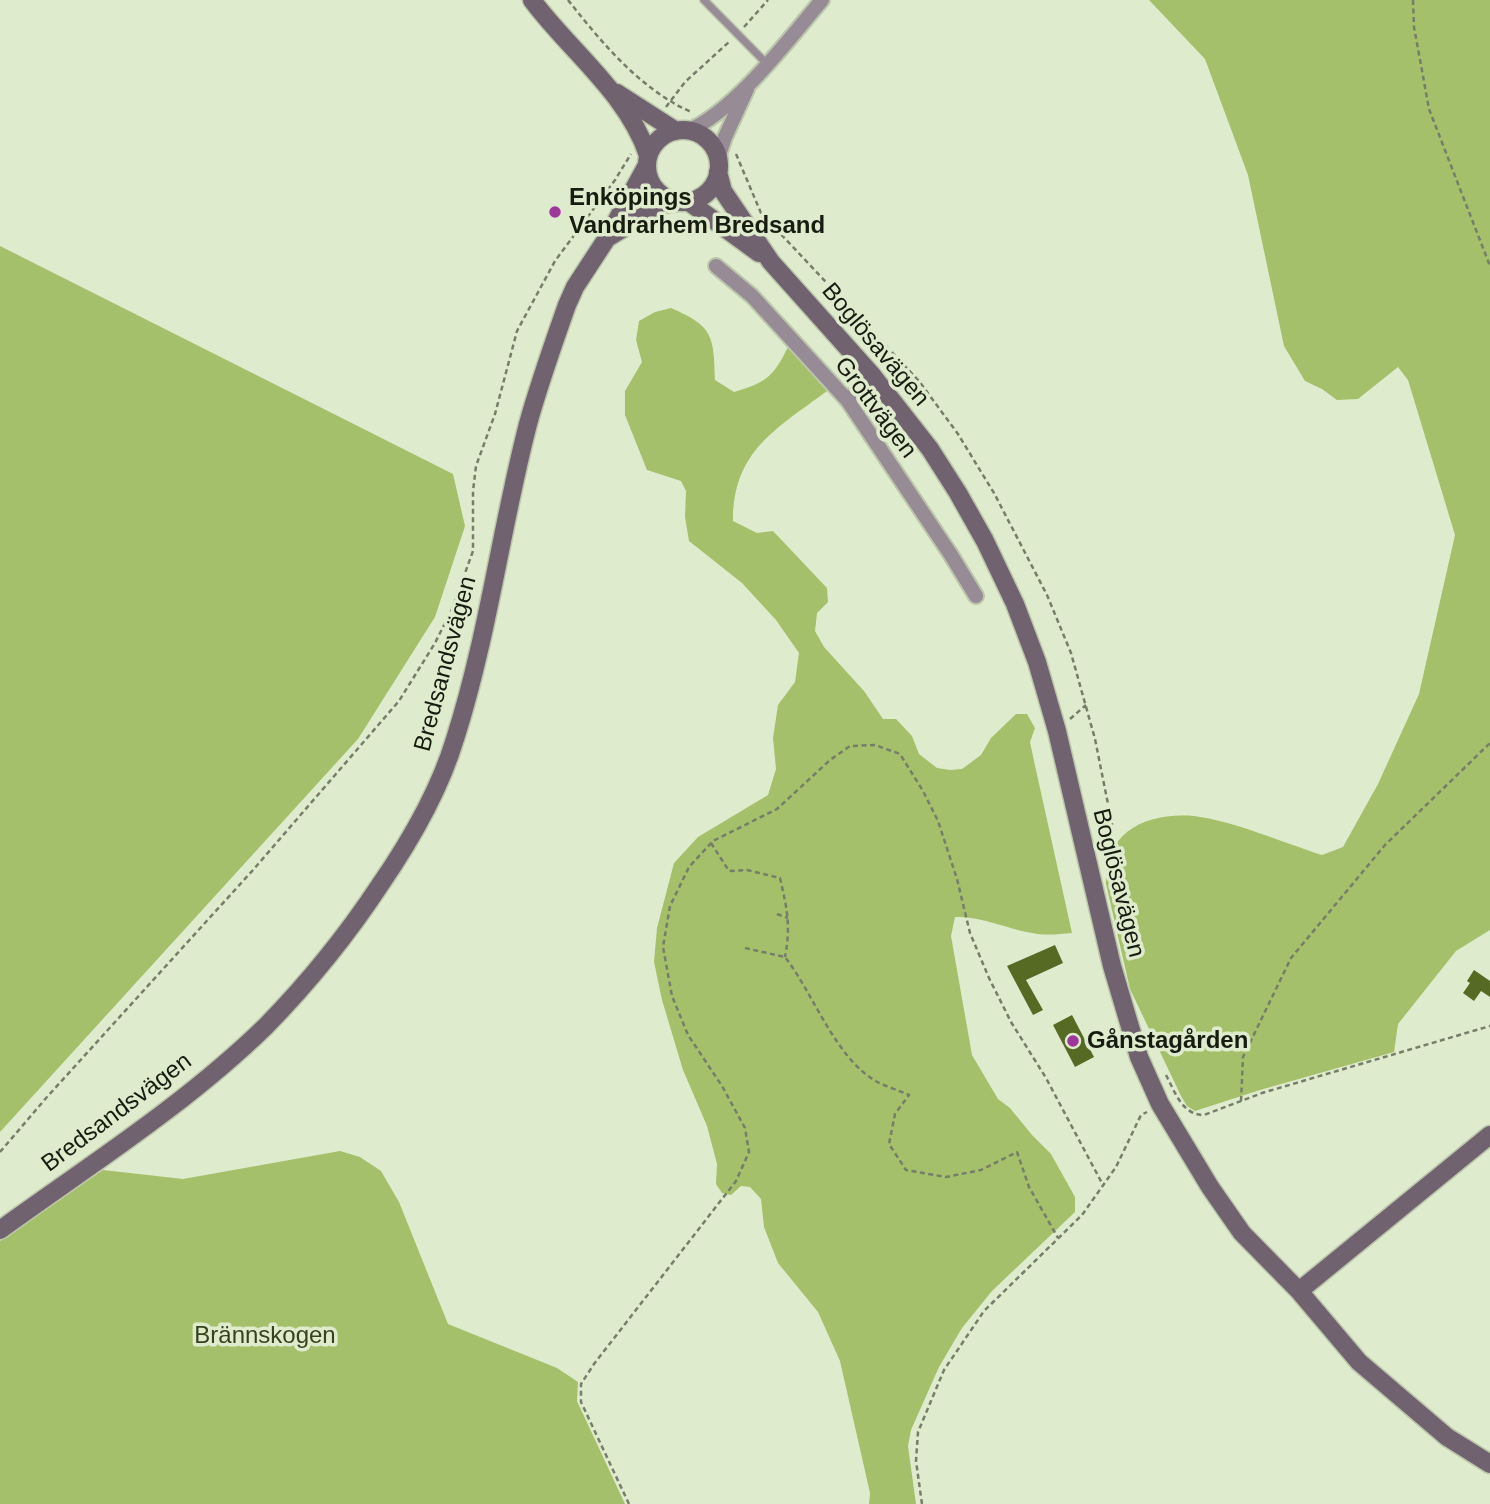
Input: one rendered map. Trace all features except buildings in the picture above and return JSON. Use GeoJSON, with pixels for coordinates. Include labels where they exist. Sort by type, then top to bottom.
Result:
{"type":"FeatureCollection","features":[{"type":"Feature","properties":{"kind":"street"},"geometry":{"type":"LineString","coordinates":[[532,0],[608,87],[640,135],[648,160],[648,179],[652,187],[658,193],[683,202]]}},
{"type":"Feature","properties":{"kind":"street"},"geometry":{"type":"LineString","coordinates":[[648,160],[659,139],[706,121],[751,82],[822,0]]}},
{"type":"Feature","properties":{"kind":"street"},"geometry":{"type":"LineString","coordinates":[[607,238],[662,205],[699,199],[707,193],[714,184],[725,137],[751,82]]}},
{"type":"Feature","properties":{"kind":"street"},"geometry":{"type":"LineString","coordinates":[[608,87],[656,119],[706,139],[714,148],[718,165]]}},
{"type":"Feature","properties":{"kind":"street","name":"Bredsandsvägen"},"geometry":{"type":"LineString","coordinates":[[0,1230],[145,1126],[214,1072],[266,1026],[355,923],[398,859],[431,801],[454,743],[482,640],[528,423],[547,363],[575,287],[607,238],[648,160]]}},
{"type":"Feature","properties":{"kind":"street","name":"Boglösavägen"},"geometry":{"type":"LineString","coordinates":[[718,165],[723,191],[771,262],[872,375],[930,449],[985,541],[1015,604],[1037,662],[1057,731],[1112,965],[1139,1057],[1160,1104],[1210,1187],[1242,1233],[1299,1291],[1359,1362],[1447,1437],[1490,1464]]}},
{"type":"Feature","properties":{"kind":"street","name":"Boglösavägen"},"geometry":{"type":"LineString","coordinates":[[683,202],[771,262]]}},
{"type":"Feature","properties":{"kind":"street","name":"Grottvägen"},"geometry":{"type":"LineString","coordinates":[[716,266],[752,296],[848,401],[976,596]]}},
{"type":"Feature","properties":{"kind":"street"},"geometry":{"type":"LineString","coordinates":[[848,401],[872,375]]}},
{"type":"Feature","properties":{"kind":"street"},"geometry":{"type":"LineString","coordinates":[[1299,1291],[1490,1135]]}},
{"type":"Feature","properties":{"kind":"lane"},"geometry":{"type":"LineString","coordinates":[[704,0],[767,64]]}},
{"type":"Feature","properties":{"kind":"path"},"geometry":{"type":"LineString","coordinates":[[568,0],[614,54],[670,103]]}},
{"type":"Feature","properties":{"kind":"path"},"geometry":{"type":"LineString","coordinates":[[656,119],[685,82],[737,34],[768,0]]}},
{"type":"Feature","properties":{"kind":"path"},"geometry":{"type":"LineString","coordinates":[[1413,0],[1414,27],[1429,109],[1490,265]]}},
{"type":"Feature","properties":{"kind":"path"},"geometry":{"type":"LineString","coordinates":[[0,1152],[253,870],[399,701],[418,673],[452,609],[473,551],[472,491],[517,331],[555,261],[615,180],[640,135]]}},
{"type":"Feature","properties":{"kind":"path"},"geometry":{"type":"LineString","coordinates":[[1057,731],[1086,705],[1112,824],[1104,861]]}},
{"type":"Feature","properties":{"kind":"path"},"geometry":{"type":"LineString","coordinates":[[1241,1101],[1243,1057],[1291,958],[1385,845],[1490,743]]}},
{"type":"Feature","properties":{"kind":"path"},"geometry":{"type":"LineString","coordinates":[[629,1504],[581,1402],[581,1384],[736,1181],[749,1152],[745,1128],[722,1086],[688,1035],[672,996],[663,947],[670,906],[689,867],[711,843],[777,809],[850,746],[875,745],[900,754],[938,821],[957,879],[970,933],[989,978],[1103,1185]]}},
{"type":"Feature","properties":{"kind":"path"},"geometry":{"type":"LineString","coordinates":[[711,843],[729,871],[747,870],[779,878],[788,918],[789,934],[785,957]]}},
{"type":"Feature","properties":{"kind":"path"},"geometry":{"type":"LineString","coordinates":[[777,914],[788,918]]}},
{"type":"Feature","properties":{"kind":"path"},"geometry":{"type":"LineString","coordinates":[[745,948],[785,957],[799,974],[848,1056],[873,1080],[909,1095],[895,1114],[889,1144],[906,1170],[946,1177],[981,1170],[1017,1152],[1029,1187],[1058,1238]]}},
{"type":"Feature","properties":{"kind":"path"},"geometry":{"type":"LineString","coordinates":[[1164,1072],[1184,1108],[1195,1115],[1204,1115],[1241,1101],[1490,1026]]}},
{"type":"Feature","properties":{"kind":"path"},"geometry":{"type":"LineString","coordinates":[[922,1504],[916,1461],[918,1432],[944,1370],[984,1311],[1082,1215],[1116,1167],[1141,1115],[1160,1104],[1179,1098]]}},
{"type":"Feature","properties":{"kind":"green space"},"geometry":{"type":"Polygon","coordinates":[[[1149,0],[1490,0],[1490,930],[1456,951],[1398,1024],[1394,1052],[1195,1111],[1187,1106],[1181,1096],[1130,989],[1106,884],[1107,866],[1112,851],[1131,829],[1145,822],[1176,816],[1194,816],[1226,823],[1322,855],[1343,847],[1378,784],[1419,694],[1455,535],[1408,380],[1398,367],[1358,399],[1337,400],[1305,381],[1284,346],[1248,175],[1205,59],[1149,0]]]}},
{"type":"Feature","properties":{"kind":"green space"},"geometry":{"type":"Polygon","coordinates":[[[0,246],[453,474],[465,526],[435,617],[358,739],[0,1132],[0,246]]]}},
{"type":"Feature","properties":{"kind":"green space"},"geometry":{"type":"Polygon","coordinates":[[[671,308],[703,327],[712,343],[715,380],[734,392],[768,377],[788,347],[827,391],[775,430],[749,459],[735,497],[733,521],[757,533],[773,531],[827,588],[828,602],[817,613],[815,631],[824,647],[864,691],[883,719],[896,719],[912,736],[919,754],[937,768],[950,770],[962,769],[981,755],[991,738],[1016,714],[1027,714],[1035,728],[1030,742],[1072,933],[1037,934],[976,919],[955,917],[951,936],[972,1055],[998,1099],[1010,1108],[1051,1154],[1075,1197],[1075,1212],[992,1291],[962,1328],[939,1367],[911,1430],[908,1446],[916,1504],[869,1504],[870,1493],[840,1361],[818,1312],[778,1263],[764,1227],[761,1199],[750,1187],[741,1186],[731,1195],[722,1193],[716,1184],[717,1164],[707,1126],[683,1070],[662,1000],[654,962],[657,928],[674,863],[698,837],[768,795],[776,769],[773,738],[778,705],[795,682],[799,653],[776,620],[742,583],[689,541],[685,517],[686,491],[681,481],[647,470],[625,415],[625,391],[642,362],[636,340],[639,321],[655,312],[671,308]]]}},
{"type":"Feature","properties":{"kind":"green space","name":"Brännskogen"},"geometry":{"type":"Polygon","coordinates":[[[340,1151],[360,1157],[381,1171],[399,1202],[448,1324],[557,1368],[578,1382],[577,1401],[625,1504],[0,1504],[0,1241],[103,1170],[183,1179],[340,1151]]]}},
{"type":"Feature","properties":{"kind":"place","name":"Enköpings Vandrarhem Bredsand"},"geometry":{"type":"Point","coordinates":[555,212]}},
{"type":"Feature","properties":{"kind":"place","name":"Gånstagården"},"geometry":{"type":"Point","coordinates":[1073,1041]}}]}
